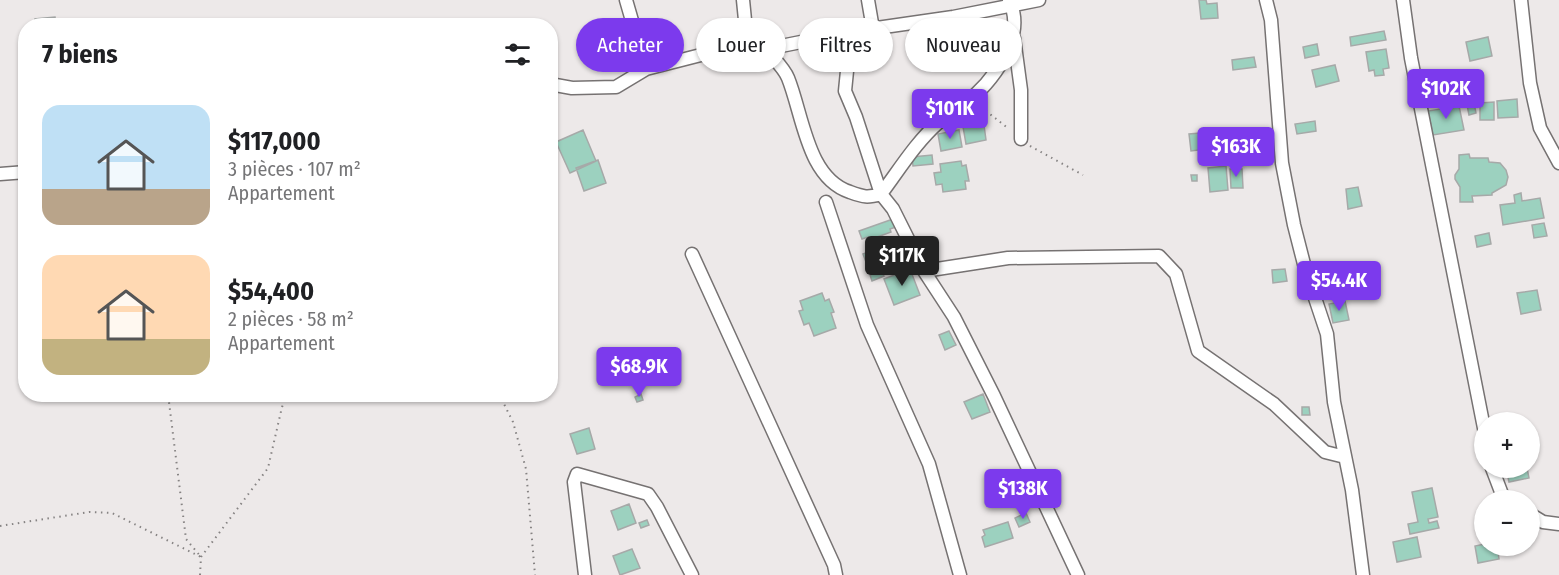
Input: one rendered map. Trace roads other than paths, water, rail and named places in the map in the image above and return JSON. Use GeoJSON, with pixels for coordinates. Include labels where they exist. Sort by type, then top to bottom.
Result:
{"type":"FeatureCollection","features":[{"type":"Feature","properties":{"kind":"street"},"geometry":{"type":"LineString","coordinates":[[626,0],[631,18]]}},
{"type":"Feature","properties":{"kind":"street"},"geometry":{"type":"LineString","coordinates":[[743,0],[745,18]]}},
{"type":"Feature","properties":{"kind":"street"},"geometry":{"type":"LineString","coordinates":[[868,0],[871,18]]}},
{"type":"Feature","properties":{"kind":"street"},"geometry":{"type":"LineString","coordinates":[[893,26],[953,17],[1010,3],[1039,0]]}},
{"type":"Feature","properties":{"kind":"street"},"geometry":{"type":"LineString","coordinates":[[1266,0],[1271,20],[1282,163],[1299,246],[1327,334],[1334,402],[1352,490],[1363,575]]}},
{"type":"Feature","properties":{"kind":"street"},"geometry":{"type":"LineString","coordinates":[[1403,0],[1411,58],[1481,412]]}},
{"type":"Feature","properties":{"kind":"street"},"geometry":{"type":"LineString","coordinates":[[1521,0],[1530,83],[1540,128],[1559,163]]}},
{"type":"Feature","properties":{"kind":"street"},"geometry":{"type":"LineString","coordinates":[[1010,3],[1012,18]]}},
{"type":"Feature","properties":{"kind":"street"},"geometry":{"type":"LineString","coordinates":[[558,85],[572,88],[616,87],[641,72]]}},
{"type":"Feature","properties":{"kind":"street"},"geometry":{"type":"LineString","coordinates":[[785,72],[788,76],[800,120],[819,167],[839,189],[868,198],[881,194],[908,157],[939,122],[964,105],[996,72]]}},
{"type":"Feature","properties":{"kind":"street"},"geometry":{"type":"LineString","coordinates":[[847,72],[845,91],[856,117],[881,194],[893,209],[924,271],[954,317],[1078,575]]}},
{"type":"Feature","properties":{"kind":"street"},"geometry":{"type":"LineString","coordinates":[[1019,72],[1021,139]]}},
{"type":"Feature","properties":{"kind":"street"},"geometry":{"type":"LineString","coordinates":[[0,174],[18,173]]}},
{"type":"Feature","properties":{"kind":"street"},"geometry":{"type":"LineString","coordinates":[[826,202],[867,325],[929,464],[960,575]]}},
{"type":"Feature","properties":{"kind":"street"},"geometry":{"type":"LineString","coordinates":[[692,254],[829,554],[836,575]]}},
{"type":"Feature","properties":{"kind":"street"},"geometry":{"type":"LineString","coordinates":[[924,271],[1008,258],[1159,256],[1176,274],[1198,351],[1274,404],[1325,453],[1345,457]]}},
{"type":"Feature","properties":{"kind":"street"},"geometry":{"type":"LineString","coordinates":[[585,575],[574,482],[577,474],[648,494],[692,575]]}},
{"type":"Feature","properties":{"kind":"street"},"geometry":{"type":"LineString","coordinates":[[1540,520],[1559,524]]}}]}
